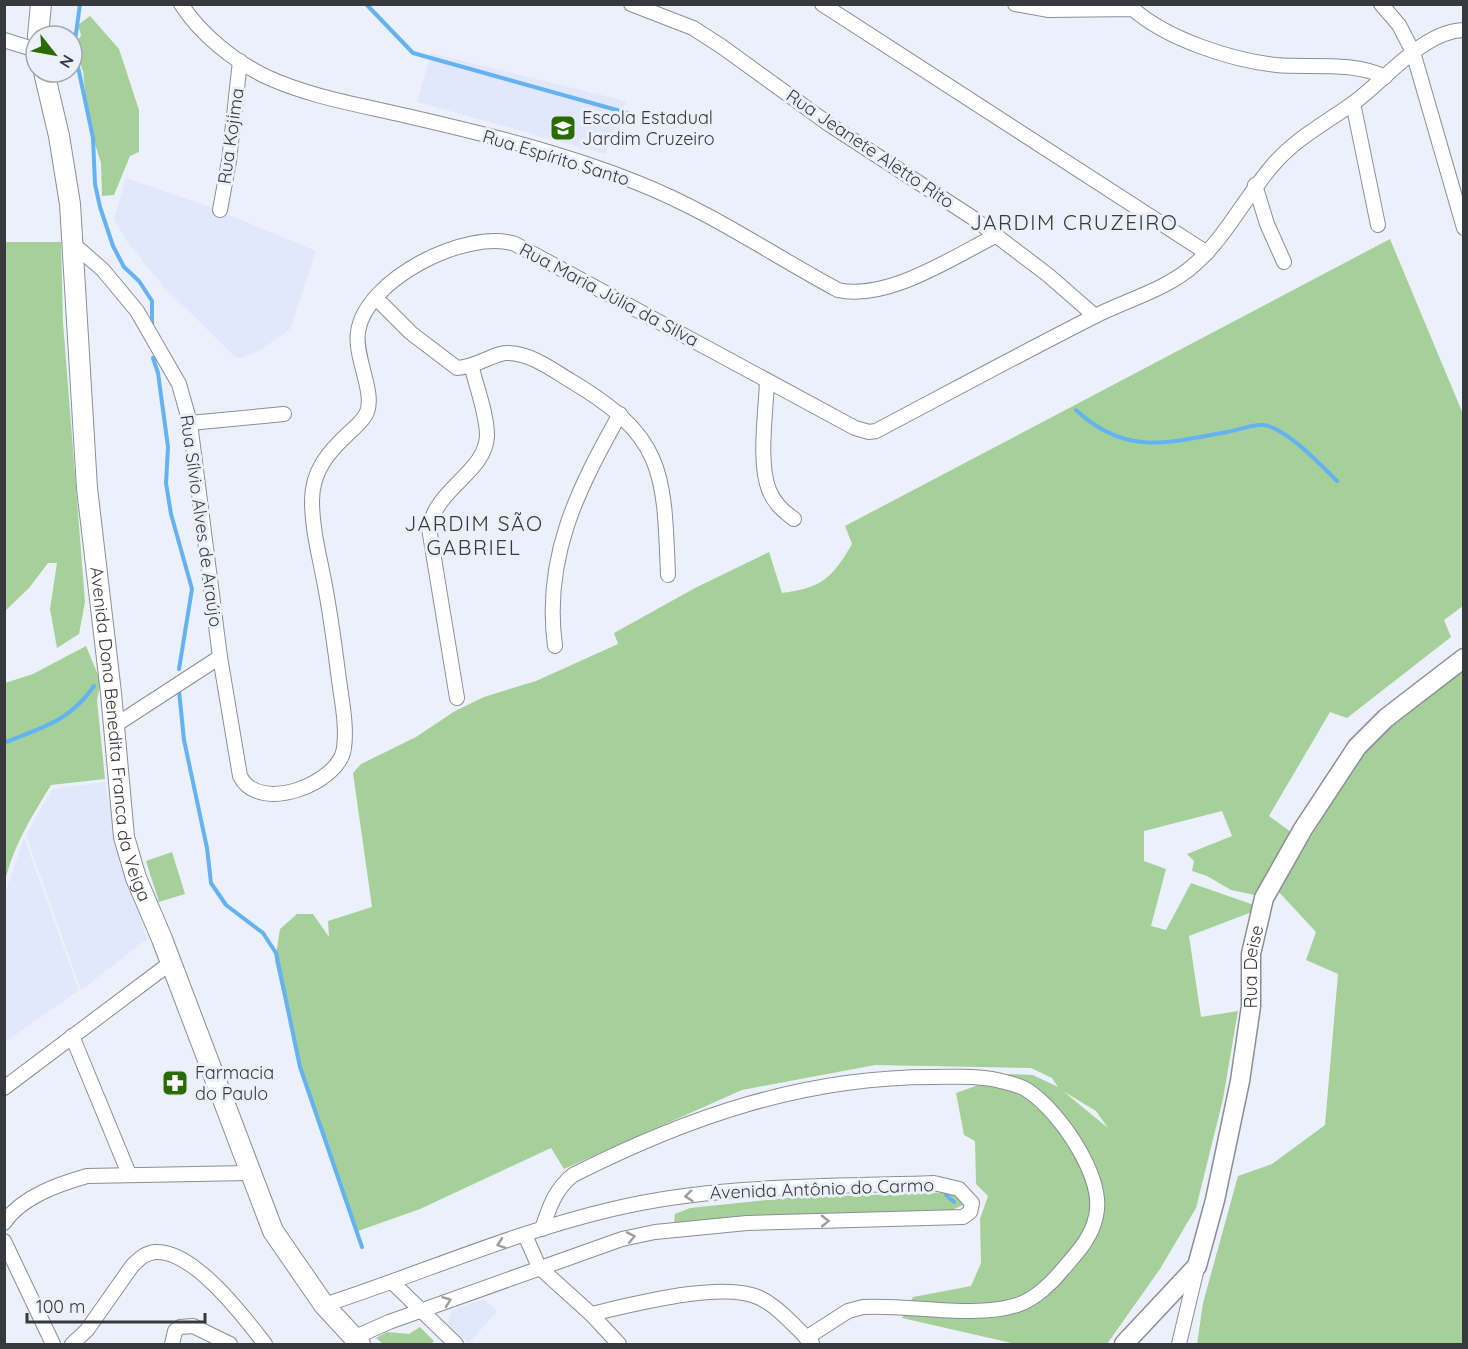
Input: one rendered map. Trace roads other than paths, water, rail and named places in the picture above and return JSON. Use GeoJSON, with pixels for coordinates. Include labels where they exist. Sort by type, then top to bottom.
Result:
{"type":"FeatureCollection","features":[{"type":"Feature","properties":{"kind":"main road"},"geometry":{"type":"LineString","coordinates":[[39,24],[41,4]]}},
{"type":"Feature","properties":{"kind":"main road","name":"Avenida Dona Benedita Franca da Veiga"},"geometry":{"type":"LineString","coordinates":[[47,84],[59,136],[70,204],[87,488],[124,837],[136,878],[162,939],[169,964],[273,1232],[324,1305],[357,1341]]}},
{"type":"Feature","properties":{"kind":"street","name":"Rua Espírito Santo"},"geometry":{"type":"LineString","coordinates":[[181,4],[210,37],[240,61],[268,78],[301,89],[576,160],[699,209],[838,290],[852,294],[877,291],[916,276],[997,235]]}},
{"type":"Feature","properties":{"kind":"street","name":"Rua Jeanete Aletto Rito"},"geometry":{"type":"LineString","coordinates":[[631,4],[693,28],[830,125],[997,235],[1095,316]]}},
{"type":"Feature","properties":{"kind":"street"},"geometry":{"type":"LineString","coordinates":[[822,4],[1207,253]]}},
{"type":"Feature","properties":{"kind":"street"},"geometry":{"type":"LineString","coordinates":[[1015,4],[1048,10],[1138,7],[1149,24],[1235,57],[1275,65],[1359,70],[1384,77]]}},
{"type":"Feature","properties":{"kind":"street"},"geometry":{"type":"LineString","coordinates":[[1381,4],[1399,25],[1413,52],[1464,228]]}},
{"type":"Feature","properties":{"kind":"street","name":"Rua Maria Júlia da Silva"},"geometry":{"type":"LineString","coordinates":[[240,776],[244,784],[257,793],[279,795],[328,774],[340,762],[344,750],[342,696],[326,587],[312,521],[313,482],[334,446],[366,414],[369,403],[359,357],[357,334],[360,321],[376,298],[393,281],[421,262],[449,249],[491,240],[503,240],[548,260],[855,428],[869,432],[876,431],[1095,316],[1167,283],[1193,267],[1207,253],[1255,185],[1297,141],[1353,103],[1413,52],[1446,33],[1464,30]]}},
{"type":"Feature","properties":{"kind":"street"},"geometry":{"type":"LineString","coordinates":[[4,40],[24,46]]}},
{"type":"Feature","properties":{"kind":"street","name":"Rua Kojima"},"geometry":{"type":"LineString","coordinates":[[220,210],[231,150],[240,61]]}},
{"type":"Feature","properties":{"kind":"street"},"geometry":{"type":"LineString","coordinates":[[1353,103],[1378,225]]}},
{"type":"Feature","properties":{"kind":"street"},"geometry":{"type":"LineString","coordinates":[[1255,185],[1284,262]]}},
{"type":"Feature","properties":{"kind":"street","name":"Rua Sílvio Alves de Araújo"},"geometry":{"type":"LineString","coordinates":[[72,243],[103,270],[137,311],[179,384],[190,423],[220,657],[240,776]]}},
{"type":"Feature","properties":{"kind":"street"},"geometry":{"type":"LineString","coordinates":[[376,298],[411,333],[457,368],[472,368],[505,352],[514,353],[531,359],[568,379],[620,414],[642,437],[655,460],[662,488],[669,575]]}},
{"type":"Feature","properties":{"kind":"street"},"geometry":{"type":"LineString","coordinates":[[457,698],[429,528],[436,506],[478,460],[485,445],[486,425],[472,368]]}},
{"type":"Feature","properties":{"kind":"street"},"geometry":{"type":"LineString","coordinates":[[766,381],[765,448],[769,489],[777,504],[794,519]]}},
{"type":"Feature","properties":{"kind":"street"},"geometry":{"type":"LineString","coordinates":[[190,423],[284,414]]}},
{"type":"Feature","properties":{"kind":"street"},"geometry":{"type":"LineString","coordinates":[[555,646],[552,582],[559,551],[581,490],[620,414]]}},
{"type":"Feature","properties":{"kind":"street"},"geometry":{"type":"LineString","coordinates":[[114,726],[220,657]]}},
{"type":"Feature","properties":{"kind":"street","name":"Rua Deise"},"geometry":{"type":"LineString","coordinates":[[1179,1344],[1215,1200],[1240,1081],[1251,1006],[1251,954],[1264,898],[1303,829],[1357,747],[1386,718],[1464,658]]}},
{"type":"Feature","properties":{"kind":"street"},"geometry":{"type":"LineString","coordinates":[[4,1088],[169,964]]}},
{"type":"Feature","properties":{"kind":"street"},"geometry":{"type":"LineString","coordinates":[[72,1036],[129,1174]]}},
{"type":"Feature","properties":{"kind":"street"},"geometry":{"type":"LineString","coordinates":[[542,1229],[562,1183],[573,1175],[680,1126],[748,1102],[844,1082],[906,1077],[974,1077],[1003,1081],[1029,1091],[1044,1104],[1076,1143],[1096,1195],[1097,1214],[1089,1235],[1058,1275],[1019,1305],[996,1309],[863,1307],[848,1311],[810,1341],[782,1314],[760,1298],[739,1292],[715,1292],[642,1303],[591,1314]]}},
{"type":"Feature","properties":{"kind":"street"},"geometry":{"type":"LineString","coordinates":[[4,1222],[17,1208],[64,1182],[87,1176],[249,1173]]}},
{"type":"Feature","properties":{"kind":"street","name":"Avenida Antônio do Carmo"},"geometry":{"type":"LineString","coordinates":[[324,1305],[393,1283],[542,1229],[615,1208],[732,1191],[934,1183],[958,1189],[972,1203],[970,1212],[963,1217],[747,1223],[655,1232],[621,1239],[420,1311],[357,1341]]}},
{"type":"Feature","properties":{"kind":"street"},"geometry":{"type":"LineString","coordinates":[[525,1235],[539,1267],[591,1314],[619,1344]]}},
{"type":"Feature","properties":{"kind":"street"},"geometry":{"type":"LineString","coordinates":[[5,1245],[53,1344]]}},
{"type":"Feature","properties":{"kind":"street"},"geometry":{"type":"LineString","coordinates":[[72,1344],[87,1330],[132,1266],[140,1258],[154,1252],[175,1256],[199,1271],[265,1344]]}},
{"type":"Feature","properties":{"kind":"street"},"geometry":{"type":"LineString","coordinates":[[1124,1344],[1197,1266]]}},
{"type":"Feature","properties":{"kind":"street"},"geometry":{"type":"LineString","coordinates":[[393,1283],[456,1344]]}},
{"type":"Feature","properties":{"kind":"street"},"geometry":{"type":"LineString","coordinates":[[172,1344],[175,1331],[180,1327],[193,1326],[230,1344]]}},
{"type":"Feature","properties":{"kind":"waterway"},"geometry":{"type":"LineString","coordinates":[[80,4],[74,48],[93,138],[95,184],[100,207],[113,246],[124,267],[139,281],[152,301],[152,326]]}},
{"type":"Feature","properties":{"kind":"waterway"},"geometry":{"type":"LineString","coordinates":[[366,4],[413,53],[631,114]]}},
{"type":"Feature","properties":{"kind":"waterway"},"geometry":{"type":"LineString","coordinates":[[153,358],[158,373],[168,447],[166,483],[171,514],[192,589],[179,669]]}},
{"type":"Feature","properties":{"kind":"waterway"},"geometry":{"type":"LineString","coordinates":[[1076,410],[1094,425],[1112,434],[1130,440],[1148,442],[1185,440],[1264,425],[1293,440],[1337,481]]}},
{"type":"Feature","properties":{"kind":"waterway"},"geometry":{"type":"LineString","coordinates":[[4,743],[65,716],[85,698],[94,686]]}},
{"type":"Feature","properties":{"kind":"waterway"},"geometry":{"type":"LineString","coordinates":[[179,691],[184,740],[207,848],[211,883],[226,905],[263,933],[276,953],[300,1067],[362,1247]]}},
{"type":"Feature","properties":{"kind":"waterway"},"geometry":{"type":"LineString","coordinates":[[946,1195],[954,1202]]}},
{"type":"Feature","properties":{"kind":"place","name":"Escola Estadual Jardim Cruzeiro"},"geometry":{"type":"Point","coordinates":[563,128]}},
{"type":"Feature","properties":{"kind":"place","name":"Farmacia do Paulo"},"geometry":{"type":"Point","coordinates":[175,1083]}},
{"type":"Feature","properties":{"kind":"district","name":"JARDIM CRUZEIRO"},"geometry":{"type":"Point","coordinates":[1074,223]}},
{"type":"Feature","properties":{"kind":"district","name":"JARDIM SÃO GABRIEL"},"geometry":{"type":"Point","coordinates":[474,536]}}]}
